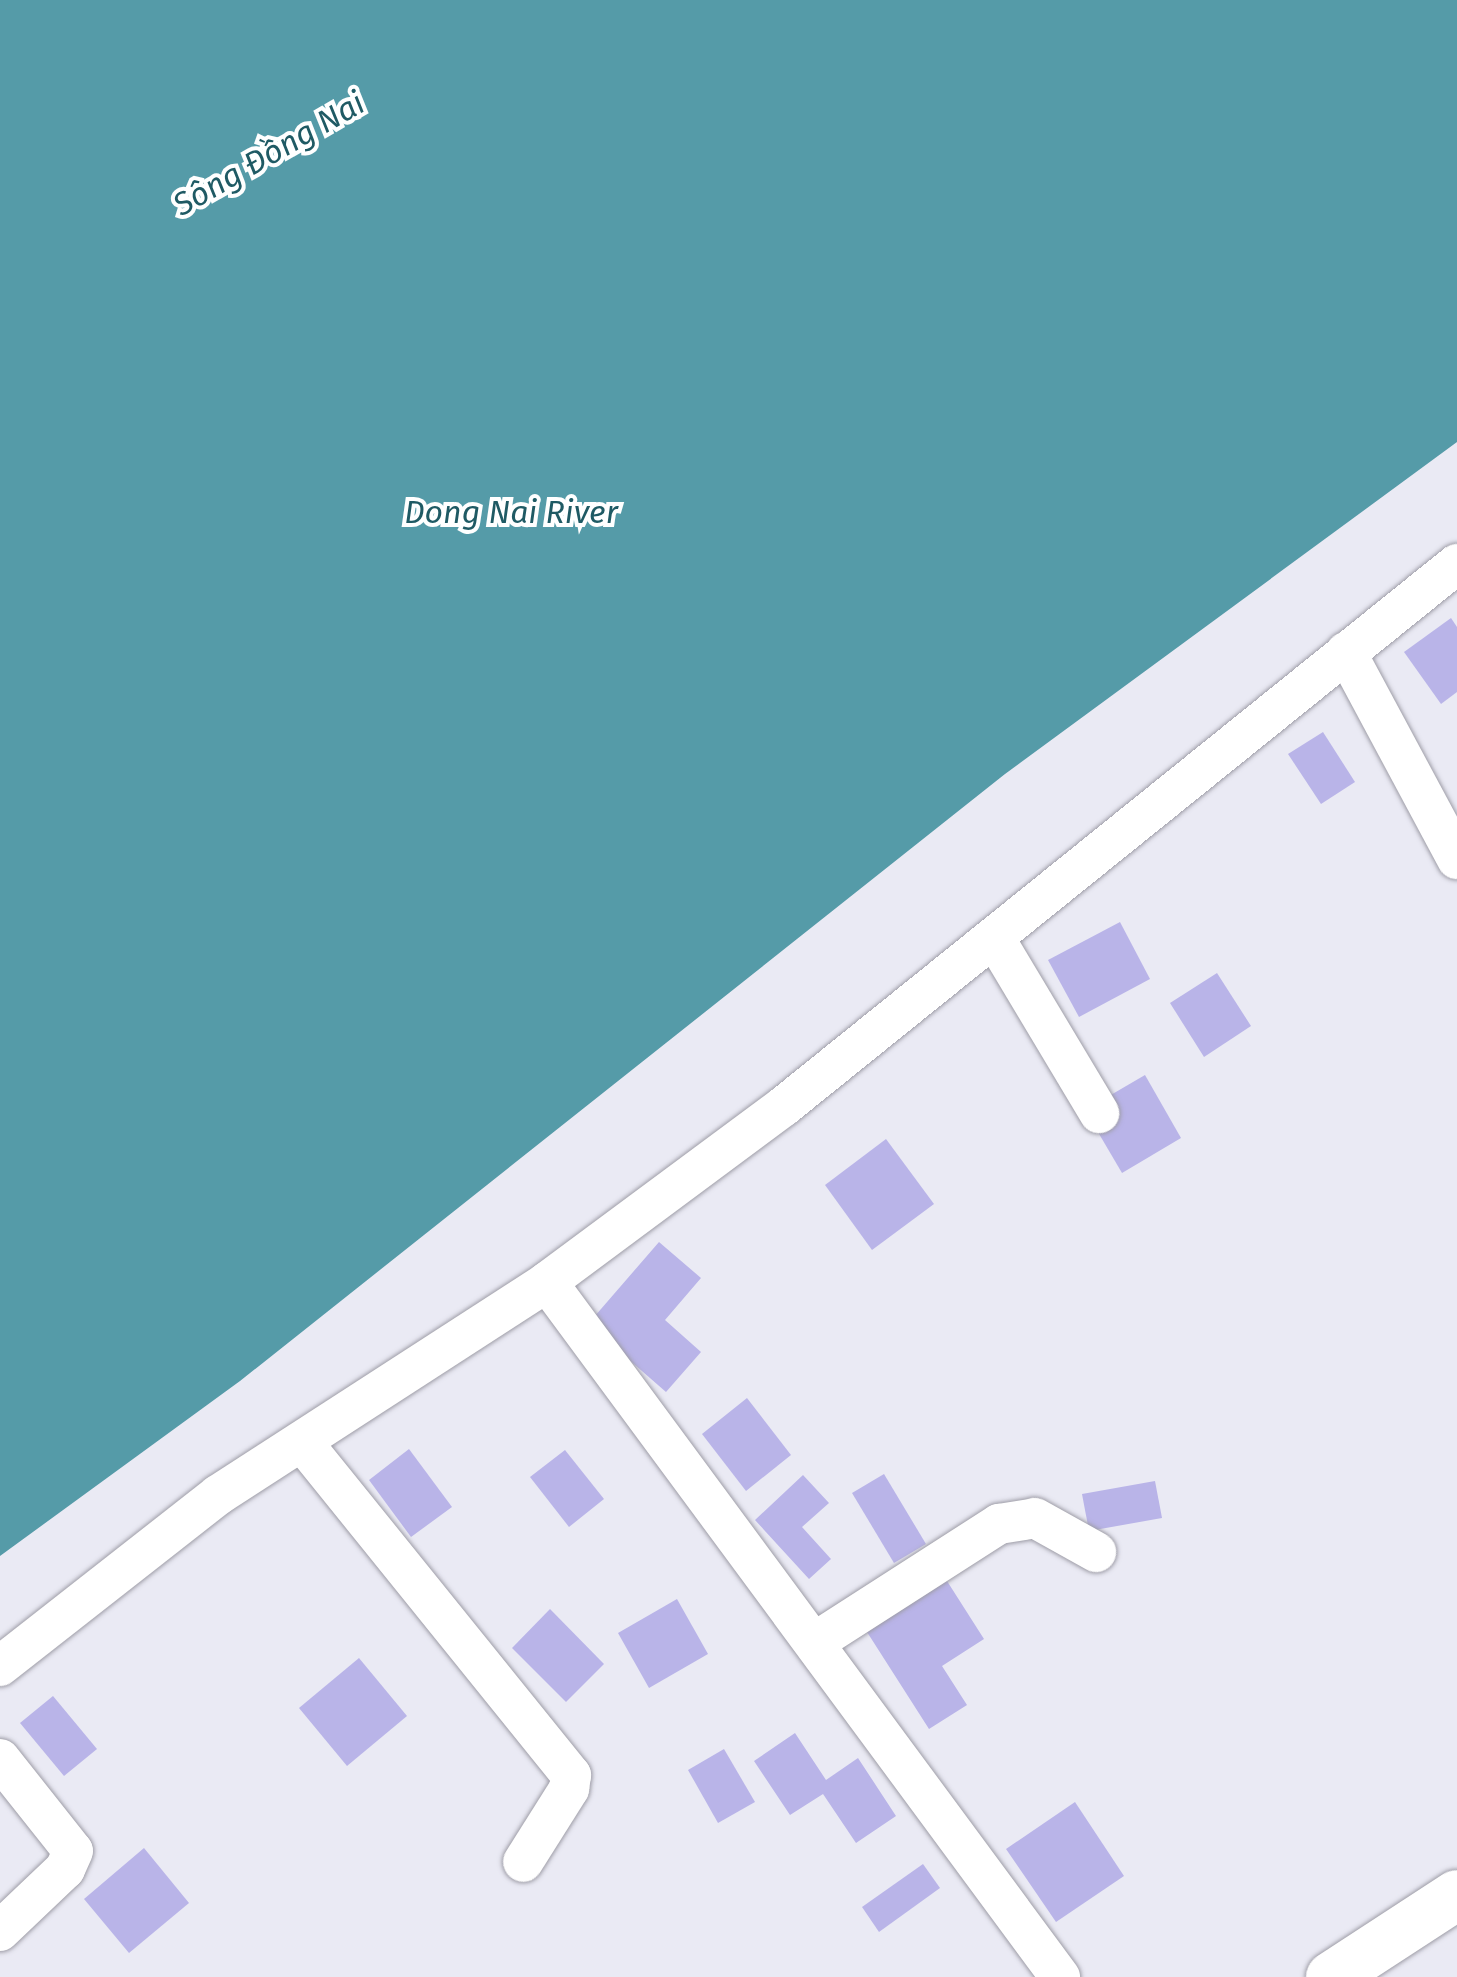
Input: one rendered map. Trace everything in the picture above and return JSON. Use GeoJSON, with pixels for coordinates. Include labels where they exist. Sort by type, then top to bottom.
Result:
{"type":"FeatureCollection","features":[{"type":"Feature","properties":{"kind":"street"},"geometry":{"type":"LineString","coordinates":[[0,1666],[218,1495],[548,1282],[995,940],[1457,564]]}},
{"type":"Feature","properties":{"kind":"street"},"geometry":{"type":"LineString","coordinates":[[1346,652],[1457,859]]}},
{"type":"Feature","properties":{"kind":"street"},"geometry":{"type":"LineString","coordinates":[[995,940],[1099,1112]]}},
{"type":"Feature","properties":{"kind":"street"},"geometry":{"type":"LineString","coordinates":[[548,1282],[1060,1977]]}},
{"type":"Feature","properties":{"kind":"street"},"geometry":{"type":"LineString","coordinates":[[302,1442],[570,1775],[570,1789],[523,1862]]}},
{"type":"Feature","properties":{"kind":"street"},"geometry":{"type":"LineString","coordinates":[[816,1642],[1009,1521],[1056,1525],[1096,1552]]}},
{"type":"Feature","properties":{"kind":"street"},"geometry":{"type":"LineString","coordinates":[[0,1758],[73,1851],[65,1868],[0,1932]]}},
{"type":"Feature","properties":{"kind":"street"},"geometry":{"type":"LineString","coordinates":[[1331,1977],[1457,1895]]}},
{"type":"Feature","properties":{"kind":"water","name":"Dong Nai River"},"geometry":{"type":"Polygon","coordinates":[[[0,0],[1457,0],[1457,442],[1005,774],[240,1381],[0,1556],[0,0]]]}},
{"type":"Feature","properties":{"kind":"building"},"geometry":{"type":"Polygon","coordinates":[[[1451,618],[1457,627],[1457,692],[1441,704],[1404,652],[1451,618]]]}},
{"type":"Feature","properties":{"kind":"building"},"geometry":{"type":"Polygon","coordinates":[[[1323,732],[1355,782],[1321,804],[1288,754],[1323,732]]]}},
{"type":"Feature","properties":{"kind":"building"},"geometry":{"type":"Polygon","coordinates":[[[1120,922],[1150,979],[1079,1017],[1048,960],[1120,922]]]}},
{"type":"Feature","properties":{"kind":"building"},"geometry":{"type":"Polygon","coordinates":[[[1217,973],[1251,1026],[1204,1057],[1170,1003],[1217,973]]]}},
{"type":"Feature","properties":{"kind":"building"},"geometry":{"type":"Polygon","coordinates":[[[1145,1075],[1181,1138],[1122,1173],[1085,1110],[1145,1075]]]}},
{"type":"Feature","properties":{"kind":"building"},"geometry":{"type":"Polygon","coordinates":[[[886,1139],[934,1204],[872,1250],[825,1185],[886,1139]]]}},
{"type":"Feature","properties":{"kind":"building"},"geometry":{"type":"Polygon","coordinates":[[[659,1242],[701,1278],[665,1320],[701,1352],[666,1392],[588,1324],[659,1242]]]}},
{"type":"Feature","properties":{"kind":"building"},"geometry":{"type":"Polygon","coordinates":[[[747,1398],[791,1455],[746,1491],[702,1434],[747,1398]]]}},
{"type":"Feature","properties":{"kind":"building"},"geometry":{"type":"Polygon","coordinates":[[[409,1449],[452,1507],[411,1537],[369,1480],[409,1449]]]}},
{"type":"Feature","properties":{"kind":"building"},"geometry":{"type":"Polygon","coordinates":[[[565,1450],[604,1499],[569,1527],[530,1477],[565,1450]]]}},
{"type":"Feature","properties":{"kind":"building"},"geometry":{"type":"Polygon","coordinates":[[[884,1474],[926,1544],[894,1563],[852,1493],[884,1474]]]}},
{"type":"Feature","properties":{"kind":"building"},"geometry":{"type":"Polygon","coordinates":[[[803,1475],[829,1503],[802,1527],[831,1559],[809,1579],[755,1520],[803,1475]]]}},
{"type":"Feature","properties":{"kind":"building"},"geometry":{"type":"Polygon","coordinates":[[[1155,1481],[1162,1518],[1089,1531],[1082,1494],[1155,1481]]]}},
{"type":"Feature","properties":{"kind":"building"},"geometry":{"type":"Polygon","coordinates":[[[947,1581],[984,1639],[942,1666],[967,1705],[929,1729],[867,1632],[947,1581]]]}},
{"type":"Feature","properties":{"kind":"building"},"geometry":{"type":"Polygon","coordinates":[[[677,1599],[708,1654],[649,1688],[618,1633],[677,1599]]]}},
{"type":"Feature","properties":{"kind":"building"},"geometry":{"type":"Polygon","coordinates":[[[550,1609],[604,1664],[566,1702],[512,1648],[550,1609]]]}},
{"type":"Feature","properties":{"kind":"building"},"geometry":{"type":"Polygon","coordinates":[[[359,1658],[407,1716],[347,1766],[299,1708],[359,1658]]]}},
{"type":"Feature","properties":{"kind":"building"},"geometry":{"type":"Polygon","coordinates":[[[53,1696],[97,1749],[64,1776],[20,1723],[53,1696]]]}},
{"type":"Feature","properties":{"kind":"building"},"geometry":{"type":"Polygon","coordinates":[[[795,1733],[826,1780],[858,1758],[896,1816],[856,1843],[823,1794],[790,1815],[754,1761],[795,1733]]]}},
{"type":"Feature","properties":{"kind":"building"},"geometry":{"type":"Polygon","coordinates":[[[724,1749],[755,1802],[718,1823],[688,1770],[724,1749]]]}},
{"type":"Feature","properties":{"kind":"building"},"geometry":{"type":"Polygon","coordinates":[[[1075,1802],[1124,1876],[1056,1922],[1006,1849],[1075,1802]]]}},
{"type":"Feature","properties":{"kind":"building"},"geometry":{"type":"Polygon","coordinates":[[[144,1848],[189,1903],[129,1953],[84,1899],[144,1848]]]}},
{"type":"Feature","properties":{"kind":"building"},"geometry":{"type":"Polygon","coordinates":[[[923,1864],[940,1888],[879,1932],[862,1907],[923,1864]]]}},
{"type":"Feature","properties":{"kind":"water label","name":"Sông Đồng Nai"},"geometry":{"type":"Point","coordinates":[269,154]}}]}
